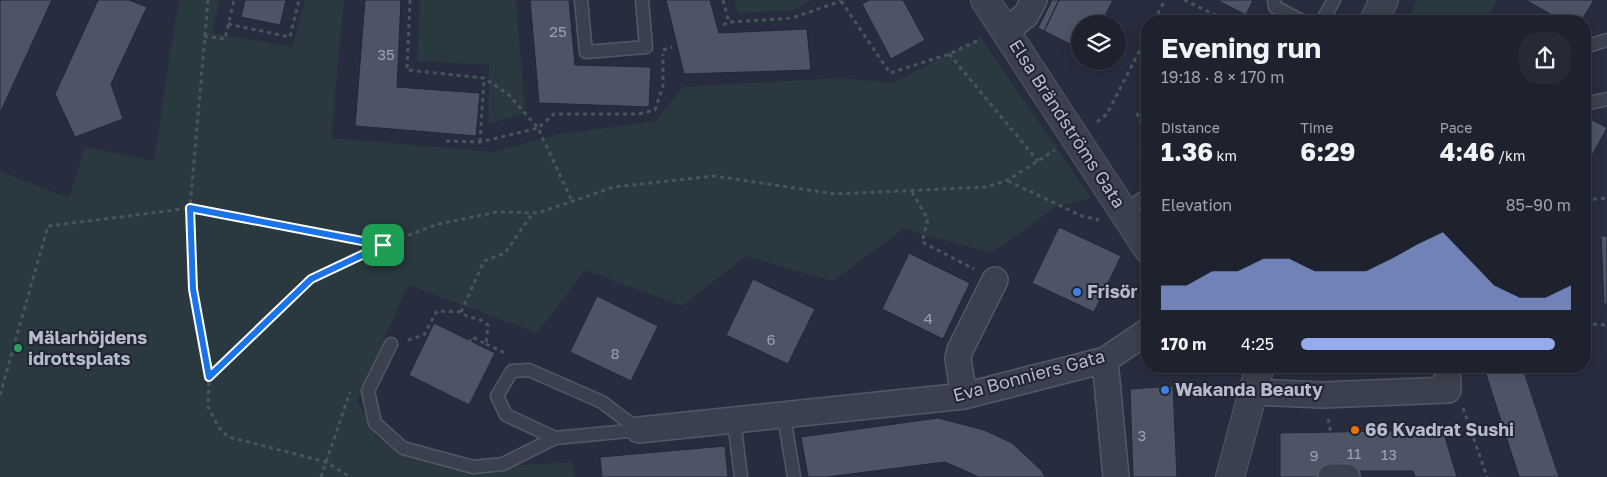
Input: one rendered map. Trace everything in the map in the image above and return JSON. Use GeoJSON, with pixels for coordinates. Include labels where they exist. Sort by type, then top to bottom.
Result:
{"type":"FeatureCollection","features":[{"type":"Feature","properties":{"kind":"street"},"geometry":{"type":"LineString","coordinates":[[996,16],[1026,15],[1034,0]]}},
{"type":"Feature","properties":{"kind":"street"},"geometry":{"type":"LineString","coordinates":[[1377,15],[1384,0]]}},
{"type":"Feature","properties":{"kind":"street","name":"Elsa Brändströms Gata"},"geometry":{"type":"LineString","coordinates":[[996,16],[1135,230]]}},
{"type":"Feature","properties":{"kind":"street"},"geometry":{"type":"LineString","coordinates":[[964,396],[958,359],[960,350],[995,280]]}},
{"type":"Feature","properties":{"kind":"street","name":"Eva Bonniers Gata"},"geometry":{"type":"LineString","coordinates":[[639,430],[964,396],[1105,360],[1141,336]]}},
{"type":"Feature","properties":{"kind":"street"},"geometry":{"type":"LineString","coordinates":[[1105,360],[1116,477]]}},
{"type":"Feature","properties":{"kind":"street"},"geometry":{"type":"LineString","coordinates":[[1230,477],[1258,373]]}},
{"type":"Feature","properties":{"kind":"street"},"geometry":{"type":"LineString","coordinates":[[1252,392],[1323,395],[1448,378]]}},
{"type":"Feature","properties":{"kind":"street"},"geometry":{"type":"LineString","coordinates":[[1332,477],[1346,477]]}},
{"type":"Feature","properties":{"kind":"lane"},"geometry":{"type":"LineString","coordinates":[[581,0],[586,52],[646,47],[642,0]]}},
{"type":"Feature","properties":{"kind":"lane"},"geometry":{"type":"LineString","coordinates":[[1274,0],[1275,7],[1290,15]]}},
{"type":"Feature","properties":{"kind":"lane"},"geometry":{"type":"LineString","coordinates":[[1325,15],[1334,0]]}},
{"type":"Feature","properties":{"kind":"lane"},"geometry":{"type":"LineString","coordinates":[[1591,45],[1607,40]]}},
{"type":"Feature","properties":{"kind":"lane"},"geometry":{"type":"LineString","coordinates":[[1591,103],[1607,99]]}},
{"type":"Feature","properties":{"kind":"lane"},"geometry":{"type":"LineString","coordinates":[[1135,230],[1141,214]]}},
{"type":"Feature","properties":{"kind":"lane"},"geometry":{"type":"LineString","coordinates":[[391,344],[368,391],[375,423],[403,448],[474,467],[503,464],[555,438]]}},
{"type":"Feature","properties":{"kind":"lane"},"geometry":{"type":"LineString","coordinates":[[555,438],[506,415],[497,396],[512,371],[529,370],[602,402],[639,430]]}},
{"type":"Feature","properties":{"kind":"lane"},"geometry":{"type":"LineString","coordinates":[[784,416],[794,477]]}},
{"type":"Feature","properties":{"kind":"lane"},"geometry":{"type":"LineString","coordinates":[[734,420],[741,477]]}},
{"type":"Feature","properties":{"kind":"lane","name":"Eva Bonniers Gata"},"geometry":{"type":"LineString","coordinates":[[555,438],[639,430]]}},
{"type":"Feature","properties":{"kind":"path"},"geometry":{"type":"LineString","coordinates":[[208,0],[190,208],[193,289],[209,377],[208,407],[221,431],[229,437],[326,462],[350,477]]}},
{"type":"Feature","properties":{"kind":"path"},"geometry":{"type":"LineString","coordinates":[[204,36],[225,39],[234,0]]}},
{"type":"Feature","properties":{"kind":"path"},"geometry":{"type":"LineString","coordinates":[[228,24],[290,37],[299,0]]}},
{"type":"Feature","properties":{"kind":"path"},"geometry":{"type":"LineString","coordinates":[[410,0],[407,70],[484,78],[508,94],[538,128],[572,201]]}},
{"type":"Feature","properties":{"kind":"path"},"geometry":{"type":"LineString","coordinates":[[723,0],[729,22]]}},
{"type":"Feature","properties":{"kind":"path"},"geometry":{"type":"LineString","coordinates":[[1157,15],[1164,0]]}},
{"type":"Feature","properties":{"kind":"path"},"geometry":{"type":"LineString","coordinates":[[1184,0],[1215,15]]}},
{"type":"Feature","properties":{"kind":"path"},"geometry":{"type":"LineString","coordinates":[[723,26],[729,22],[792,18],[841,1],[890,73],[949,54],[981,39],[996,16]]}},
{"type":"Feature","properties":{"kind":"path"},"geometry":{"type":"LineString","coordinates":[[646,47],[663,50],[672,48]]}},
{"type":"Feature","properties":{"kind":"path"},"geometry":{"type":"LineString","coordinates":[[1097,122],[1107,114],[1141,48]]}},
{"type":"Feature","properties":{"kind":"path"},"geometry":{"type":"LineString","coordinates":[[446,141],[480,142],[538,128],[554,114],[639,114],[655,110],[663,86],[663,50]]}},
{"type":"Feature","properties":{"kind":"path"},"geometry":{"type":"LineString","coordinates":[[949,54],[1038,161]]}},
{"type":"Feature","properties":{"kind":"path"},"geometry":{"type":"LineString","coordinates":[[480,142],[484,78]]}},
{"type":"Feature","properties":{"kind":"path"},"geometry":{"type":"LineString","coordinates":[[1137,114],[1141,123]]}},
{"type":"Feature","properties":{"kind":"path"},"geometry":{"type":"LineString","coordinates":[[209,377],[311,279],[383,245],[438,224],[497,212],[532,214],[614,187],[714,176],[835,194],[912,192],[987,187],[1008,180],[1055,149]]}},
{"type":"Feature","properties":{"kind":"path"},"geometry":{"type":"LineString","coordinates":[[1008,180],[1082,216],[1135,230]]}},
{"type":"Feature","properties":{"kind":"path"},"geometry":{"type":"LineString","coordinates":[[912,192],[928,220],[922,242],[995,280]]}},
{"type":"Feature","properties":{"kind":"path"},"geometry":{"type":"LineString","coordinates":[[1591,199],[1607,198]]}},
{"type":"Feature","properties":{"kind":"path"},"geometry":{"type":"LineString","coordinates":[[0,395],[48,226],[190,208],[383,245]]}},
{"type":"Feature","properties":{"kind":"path"},"geometry":{"type":"LineString","coordinates":[[461,312],[484,261],[505,253],[532,214]]}},
{"type":"Feature","properties":{"kind":"path"},"geometry":{"type":"LineString","coordinates":[[391,344],[424,335],[437,311],[461,312],[468,317],[479,319],[486,323],[488,326],[486,344]]}},
{"type":"Feature","properties":{"kind":"path"},"geometry":{"type":"LineString","coordinates":[[1591,324],[1607,325]]}},
{"type":"Feature","properties":{"kind":"path"},"geometry":{"type":"LineString","coordinates":[[470,341],[472,337],[493,347]]}},
{"type":"Feature","properties":{"kind":"path"},"geometry":{"type":"LineString","coordinates":[[1448,378],[1463,408],[1487,477]]}},
{"type":"Feature","properties":{"kind":"path"},"geometry":{"type":"LineString","coordinates":[[322,477],[350,392],[368,391]]}},
{"type":"Feature","properties":{"kind":"shaded area"},"geometry":{"type":"Polygon","coordinates":[[[180,0],[220,0],[212,33],[292,47],[305,0],[344,0],[331,138],[494,152],[555,135],[656,121],[682,87],[840,78],[892,83],[981,38],[1091,198],[1057,206],[992,253],[904,229],[832,281],[746,256],[682,306],[585,270],[537,333],[408,285],[357,401],[377,438],[403,451],[453,469],[572,462],[574,477],[0,477],[0,171],[69,198],[85,147],[154,161],[175,21],[180,0]]]}},
{"type":"Feature","properties":{"kind":"shaded area"},"geometry":{"type":"Polygon","coordinates":[[[420,0],[516,0],[525,113],[488,124],[489,65],[417,61],[420,0]]]}},
{"type":"Feature","properties":{"kind":"shaded area"},"geometry":{"type":"Polygon","coordinates":[[[734,0],[813,0],[792,10],[738,13],[734,0]]]}},
{"type":"Feature","properties":{"kind":"shaded area"},"geometry":{"type":"Polygon","coordinates":[[[1417,0],[1497,0],[1491,15],[1410,15],[1417,0]]]}},
{"type":"Feature","properties":{"kind":"building"},"geometry":{"type":"Polygon","coordinates":[[[0,0],[52,0],[0,113],[0,0]]]}},
{"type":"Feature","properties":{"kind":"building"},"geometry":{"type":"Polygon","coordinates":[[[98,0],[129,0],[147,7],[111,84],[123,119],[75,137],[55,94],[98,0]]]}},
{"type":"Feature","properties":{"kind":"building"},"geometry":{"type":"Polygon","coordinates":[[[245,0],[286,0],[280,25],[241,17],[245,0]]]}},
{"type":"Feature","properties":{"kind":"building"},"geometry":{"type":"Polygon","coordinates":[[[365,0],[401,0],[397,87],[480,93],[476,136],[355,126],[365,0]]]}},
{"type":"Feature","properties":{"kind":"building"},"geometry":{"type":"Polygon","coordinates":[[[530,0],[569,0],[575,65],[651,67],[649,107],[539,103],[530,0]]]}},
{"type":"Feature","properties":{"kind":"building"},"geometry":{"type":"Polygon","coordinates":[[[666,0],[710,0],[719,33],[807,29],[811,70],[684,74],[666,0]]]}},
{"type":"Feature","properties":{"kind":"building"},"geometry":{"type":"Polygon","coordinates":[[[869,0],[903,0],[925,40],[891,59],[862,4],[869,0]]]}},
{"type":"Feature","properties":{"kind":"building"},"geometry":{"type":"Polygon","coordinates":[[[1052,0],[1059,0],[1044,31],[1038,28],[1052,0]]]}},
{"type":"Feature","properties":{"kind":"building"},"geometry":{"type":"Polygon","coordinates":[[[1059,0],[1113,0],[1106,15],[1071,15],[1071,44],[1044,31],[1059,0]]]}},
{"type":"Feature","properties":{"kind":"building"},"geometry":{"type":"Polygon","coordinates":[[[1217,0],[1253,0],[1246,15],[1217,0]]]}},
{"type":"Feature","properties":{"kind":"building"},"geometry":{"type":"Polygon","coordinates":[[[1526,0],[1594,0],[1585,15],[1552,15],[1526,0]]]}},
{"type":"Feature","properties":{"kind":"building"},"geometry":{"type":"Polygon","coordinates":[[[1591,119],[1607,128],[1591,157],[1591,119]]]}},
{"type":"Feature","properties":{"kind":"building"},"geometry":{"type":"Polygon","coordinates":[[[1059,227],[1121,256],[1094,312],[1032,283],[1059,227]]]}},
{"type":"Feature","properties":{"kind":"building"},"geometry":{"type":"Polygon","coordinates":[[[1601,236],[1607,236],[1607,304],[1604,304],[1601,236]]]}},
{"type":"Feature","properties":{"kind":"building"},"geometry":{"type":"Polygon","coordinates":[[[909,253],[970,283],[943,339],[882,309],[909,253]]]}},
{"type":"Feature","properties":{"kind":"building"},"geometry":{"type":"Polygon","coordinates":[[[753,279],[815,309],[788,364],[726,335],[753,279]]]}},
{"type":"Feature","properties":{"kind":"building"},"geometry":{"type":"Polygon","coordinates":[[[597,296],[658,326],[631,381],[570,352],[597,296]]]}},
{"type":"Feature","properties":{"kind":"building"},"geometry":{"type":"Polygon","coordinates":[[[434,323],[495,353],[469,405],[409,375],[434,323]]]}},
{"type":"Feature","properties":{"kind":"building"},"geometry":{"type":"Polygon","coordinates":[[[1486,373],[1524,373],[1559,477],[1519,477],[1486,373]]]}},
{"type":"Feature","properties":{"kind":"building"},"geometry":{"type":"Polygon","coordinates":[[[1173,386],[1177,477],[1133,477],[1130,389],[1173,386]]]}},
{"type":"Feature","properties":{"kind":"building"},"geometry":{"type":"Polygon","coordinates":[[[938,418],[984,430],[1012,443],[1042,471],[1045,477],[979,477],[945,462],[827,477],[808,477],[801,437],[938,418]]]}},
{"type":"Feature","properties":{"kind":"building"},"geometry":{"type":"Polygon","coordinates":[[[1443,430],[1457,477],[1415,477],[1413,471],[1332,471],[1321,477],[1280,477],[1280,433],[1443,430]]]}},
{"type":"Feature","properties":{"kind":"building"},"geometry":{"type":"Polygon","coordinates":[[[725,446],[728,477],[602,477],[600,457],[725,446]]]}},
{"type":"Feature","properties":{"kind":"place","name":"Frisör"},"geometry":{"type":"Point","coordinates":[1077,292]}},
{"type":"Feature","properties":{"kind":"place","name":"Mälarhöjdens idrottsplats"},"geometry":{"type":"Point","coordinates":[18,348]}},
{"type":"Feature","properties":{"kind":"place","name":"Wakanda Beauty"},"geometry":{"type":"Point","coordinates":[1165,390]}},
{"type":"Feature","properties":{"kind":"place","name":"66 Kvadrat Sushi"},"geometry":{"type":"Point","coordinates":[1355,430]}},
{"type":"Feature","properties":{"kind":"route"},"geometry":{"type":"LineString","coordinates":[[190,208],[383,245],[311,279],[209,377],[193,289],[190,208]]}}]}
